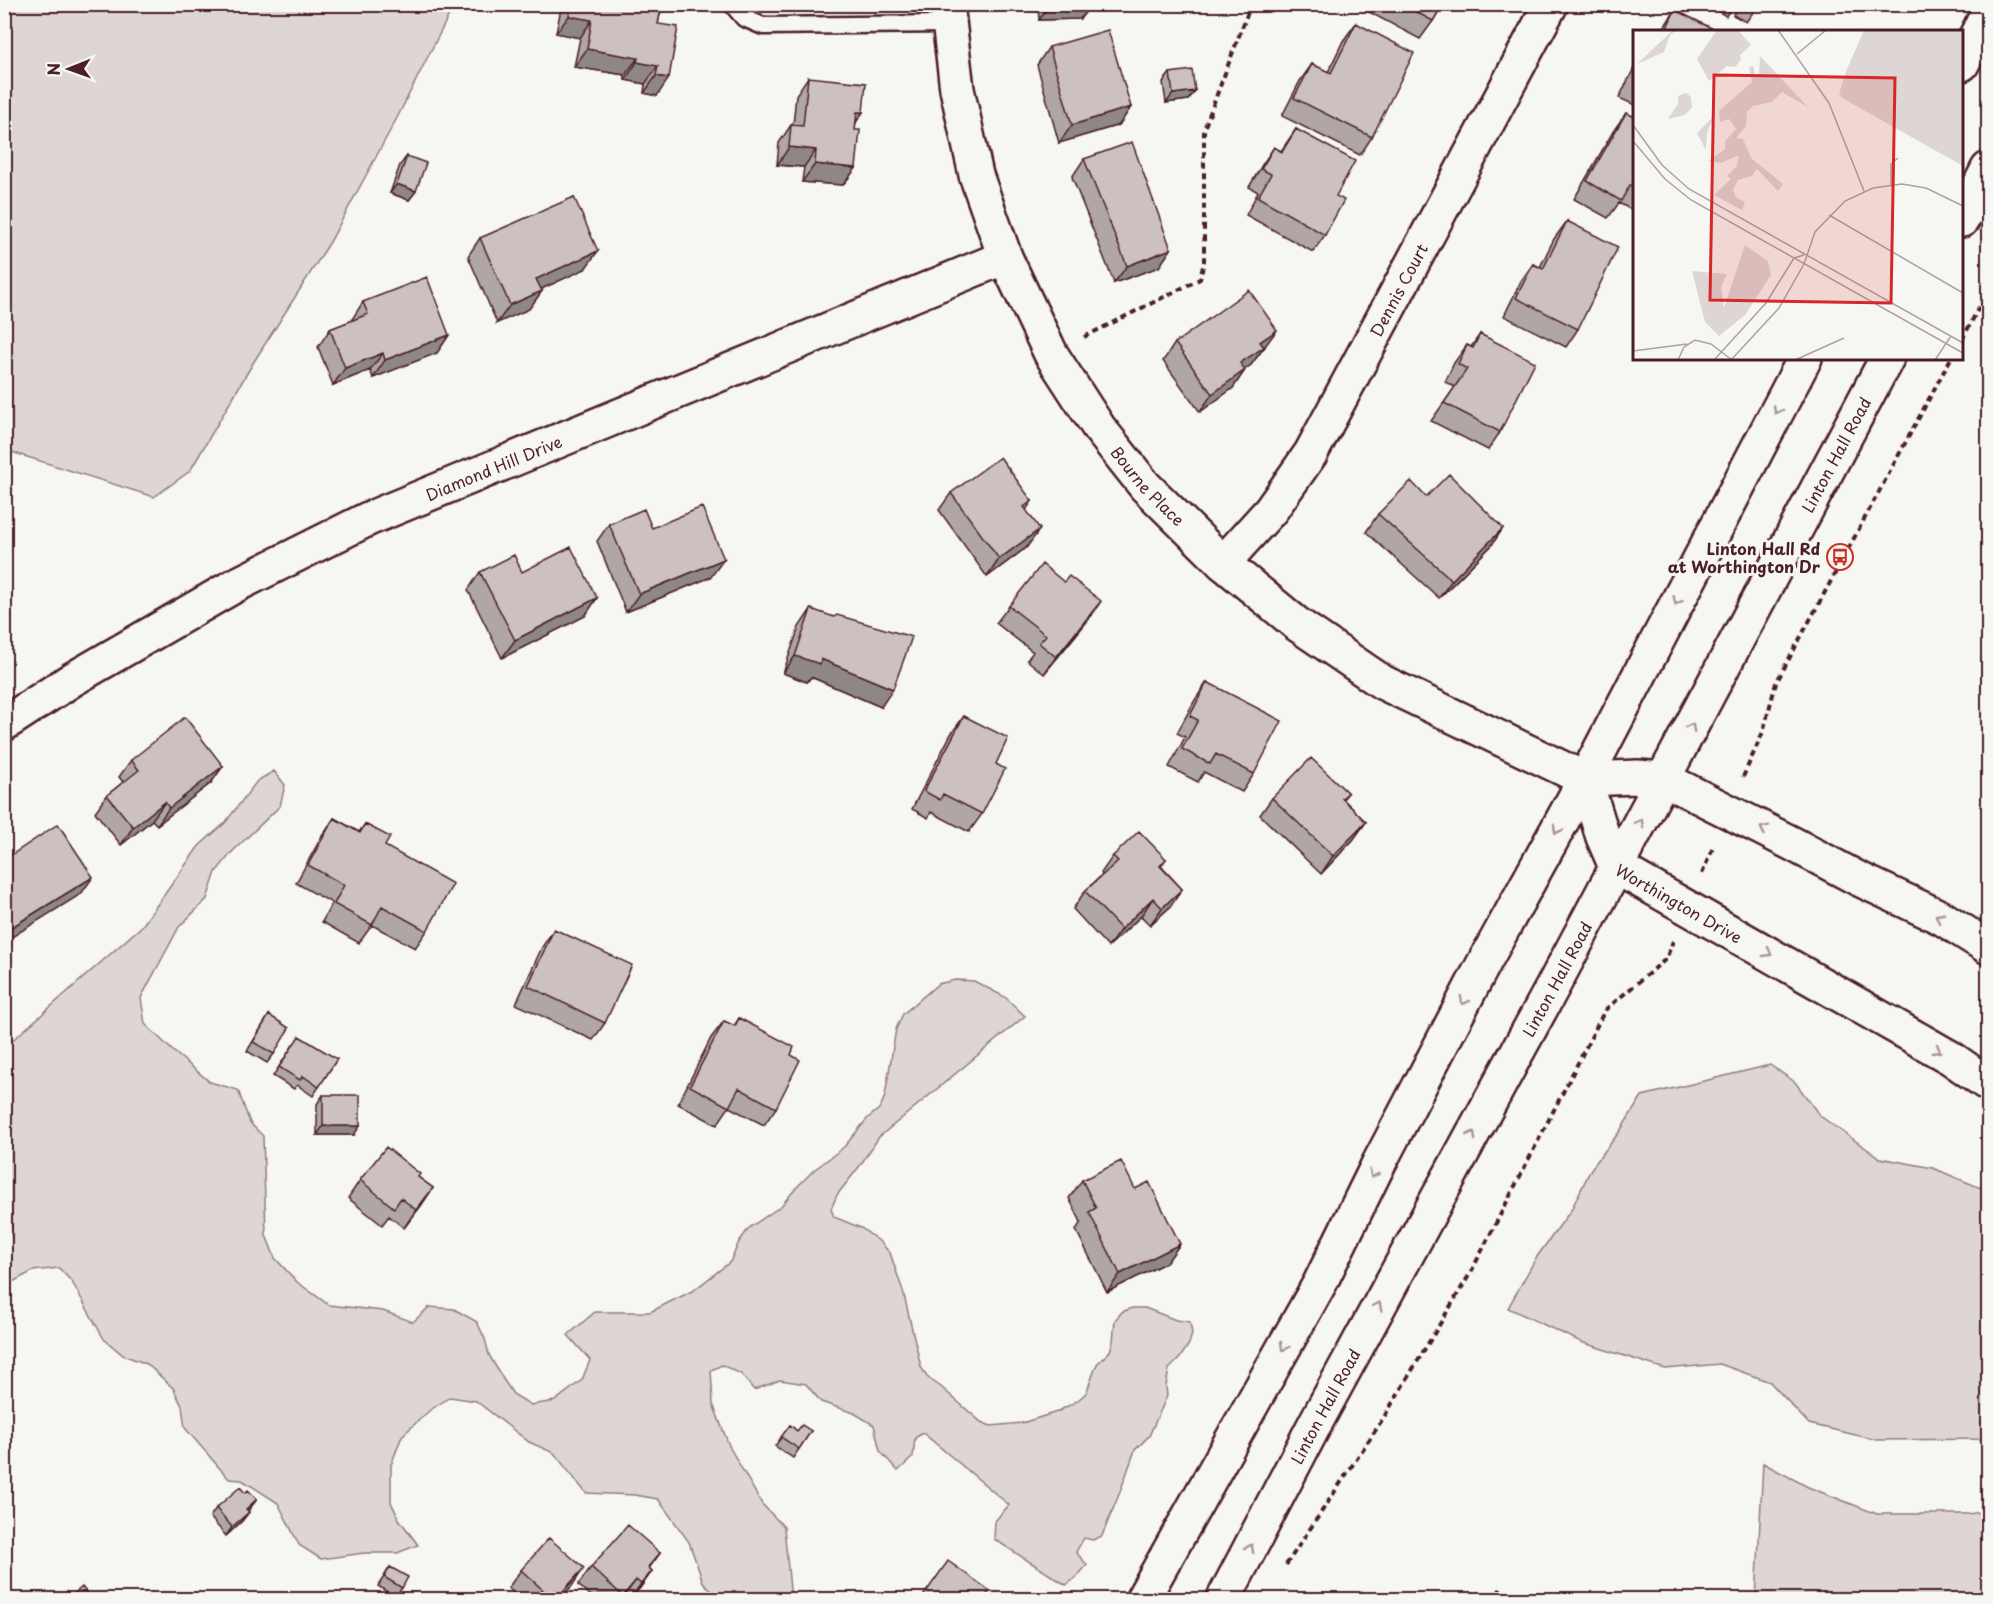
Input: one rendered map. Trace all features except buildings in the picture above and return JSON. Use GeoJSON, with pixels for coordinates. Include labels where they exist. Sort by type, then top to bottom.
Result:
{"type":"FeatureCollection","features":[{"type":"Feature","properties":{"kind":"street","name":"Dennis Court"},"geometry":{"type":"LineString","coordinates":[[1223,563],[1271,510],[1311,453],[1551,4]]}},
{"type":"Feature","properties":{"kind":"street"},"geometry":{"type":"LineString","coordinates":[[1963,62],[1989,13]]}},
{"type":"Feature","properties":{"kind":"street","name":"Bourne Place"},"geometry":{"type":"LineString","coordinates":[[947,14],[957,89],[976,175],[1005,257],[1051,354],[1099,428],[1145,486],[1223,563],[1297,624],[1382,682],[1585,779]]}},
{"type":"Feature","properties":{"kind":"street"},"geometry":{"type":"LineString","coordinates":[[1963,217],[1989,169]]}},
{"type":"Feature","properties":{"kind":"street","name":"Diamond Hill Drive"},"geometry":{"type":"LineString","coordinates":[[4,724],[73,679],[234,586],[368,519],[1005,257]]}},
{"type":"Feature","properties":{"kind":"street"},"geometry":{"type":"LineString","coordinates":[[1142,1599],[1320,1283],[1378,1165],[1485,961],[1585,779],[1804,360]]}},
{"type":"Feature","properties":{"kind":"street","name":"Linton Hall Road"},"geometry":{"type":"LineString","coordinates":[[1223,1599],[1317,1420],[1664,779],[1886,360]]}},
{"type":"Feature","properties":{"kind":"street"},"geometry":{"type":"LineString","coordinates":[[1585,779],[1638,777],[1664,779],[1857,878],[1942,918],[1989,947]]}},
{"type":"Feature","properties":{"kind":"street","name":"Worthington Drive"},"geometry":{"type":"LineString","coordinates":[[1585,779],[1603,837],[1616,867],[1941,1053],[1989,1084]]}},
{"type":"Feature","properties":{"kind":"lane"},"geometry":{"type":"LineString","coordinates":[[732,4],[744,18],[763,26],[947,14]]}},
{"type":"Feature","properties":{"kind":"path"},"geometry":{"type":"LineString","coordinates":[[1051,354],[1200,279],[1204,262],[1204,129],[1251,4]]}},
{"type":"Feature","properties":{"kind":"path"},"geometry":{"type":"LineString","coordinates":[[1963,338],[1989,290]]}},
{"type":"Feature","properties":{"kind":"path"},"geometry":{"type":"LineString","coordinates":[[1763,732],[1776,683],[1950,360]]}},
{"type":"Feature","properties":{"kind":"path"},"geometry":{"type":"LineString","coordinates":[[1281,1572],[1382,1422],[1471,1272],[1605,1010],[1666,959]]}},
{"type":"Feature","properties":{"kind":"shaded area"},"geometry":{"type":"Polygon","coordinates":[[[5,4],[454,5],[398,116],[330,242],[253,363],[190,471],[154,497],[5,450],[5,4]]]}},
{"type":"Feature","properties":{"kind":"shaded area"},"geometry":{"type":"Polygon","coordinates":[[[274,771],[285,785],[280,806],[232,852],[216,872],[207,899],[179,927],[141,998],[145,1024],[210,1082],[238,1090],[250,1123],[263,1136],[266,1235],[275,1258],[297,1282],[329,1305],[383,1311],[413,1322],[429,1307],[454,1309],[477,1322],[489,1355],[503,1379],[513,1394],[531,1405],[555,1401],[582,1380],[590,1360],[568,1335],[595,1312],[650,1312],[694,1290],[730,1262],[739,1242],[749,1228],[781,1206],[814,1170],[844,1147],[867,1119],[880,1108],[885,1096],[896,1029],[903,1014],[938,984],[955,980],[974,981],[1005,997],[1025,1016],[879,1137],[837,1195],[831,1209],[834,1217],[861,1228],[879,1241],[890,1253],[903,1291],[921,1367],[927,1377],[981,1422],[991,1426],[1022,1423],[1057,1412],[1077,1401],[1086,1393],[1097,1364],[1110,1351],[1115,1320],[1122,1312],[1132,1308],[1145,1308],[1176,1320],[1190,1322],[1192,1334],[1189,1344],[1169,1369],[1167,1396],[1149,1436],[1135,1450],[1102,1536],[1093,1540],[1084,1538],[1076,1552],[1087,1565],[1077,1577],[1066,1585],[994,1539],[995,1521],[1009,1505],[923,1433],[915,1438],[913,1457],[898,1471],[880,1451],[874,1425],[854,1413],[821,1402],[806,1384],[780,1380],[754,1390],[741,1374],[722,1365],[711,1370],[713,1404],[730,1448],[762,1504],[784,1527],[791,1599],[719,1599],[703,1582],[689,1542],[658,1499],[635,1495],[586,1493],[554,1453],[529,1442],[476,1401],[450,1397],[429,1411],[402,1436],[391,1465],[391,1502],[399,1519],[418,1545],[397,1553],[364,1553],[321,1559],[299,1545],[278,1503],[242,1480],[229,1479],[185,1428],[182,1406],[173,1388],[147,1364],[123,1355],[104,1339],[72,1282],[59,1268],[33,1271],[5,1286],[5,1242],[8,1241],[12,1225],[4,1217],[5,1047],[142,926],[199,846],[225,823],[257,781],[274,771]]]}},
{"type":"Feature","properties":{"kind":"shaded area"},"geometry":{"type":"Polygon","coordinates":[[[1770,1065],[1795,1082],[1820,1116],[1880,1158],[1933,1168],[1988,1191],[1988,1439],[1877,1440],[1809,1424],[1770,1382],[1720,1364],[1665,1369],[1581,1342],[1508,1308],[1536,1258],[1571,1210],[1591,1169],[1620,1131],[1642,1096],[1770,1065]]]}},
{"type":"Feature","properties":{"kind":"shaded area"},"geometry":{"type":"Polygon","coordinates":[[[1763,1463],[1808,1487],[1877,1514],[1968,1514],[1988,1511],[1988,1599],[1756,1599],[1763,1463]]]}},
{"type":"Feature","properties":{"kind":"place","name":"Linton Hall Rd at Worthington Dr"},"geometry":{"type":"Point","coordinates":[1840,557]}}]}
